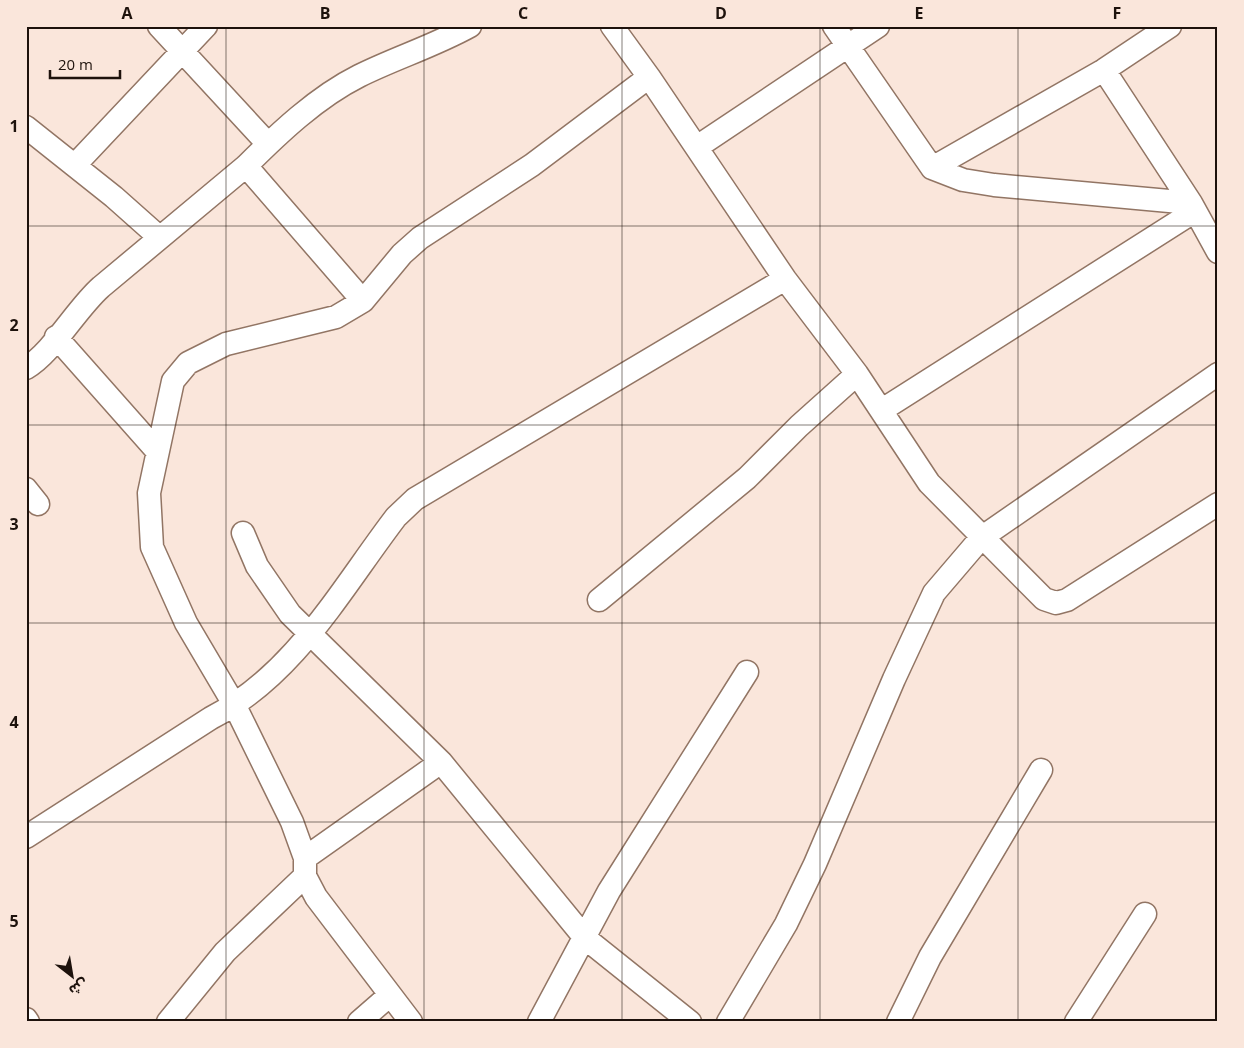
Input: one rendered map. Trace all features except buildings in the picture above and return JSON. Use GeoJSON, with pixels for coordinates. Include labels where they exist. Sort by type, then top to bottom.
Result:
{"type":"FeatureCollection","features":[{"type":"Feature","properties":{"kind":"street"},"geometry":{"type":"LineString","coordinates":[[159,26],[268,144]]}},
{"type":"Feature","properties":{"kind":"street"},"geometry":{"type":"LineString","coordinates":[[75,165],[206,26]]}},
{"type":"Feature","properties":{"kind":"street"},"geometry":{"type":"LineString","coordinates":[[26,368],[39,358],[87,300],[159,237],[246,166],[268,144],[322,99],[359,76],[443,41],[470,26]]}},
{"type":"Feature","properties":{"kind":"street"},"geometry":{"type":"LineString","coordinates":[[612,26],[649,77],[785,278],[858,374],[929,483],[981,538],[1044,599],[1056,603],[1067,600],[1218,504]]}},
{"type":"Feature","properties":{"kind":"street"},"geometry":{"type":"LineString","coordinates":[[834,26],[932,168],[963,180],[994,185],[1193,207]]}},
{"type":"Feature","properties":{"kind":"street"},"geometry":{"type":"LineString","coordinates":[[697,147],[878,26]]}},
{"type":"Feature","properties":{"kind":"street"},"geometry":{"type":"LineString","coordinates":[[932,168],[1104,70],[1170,26]]}},
{"type":"Feature","properties":{"kind":"street"},"geometry":{"type":"LineString","coordinates":[[1104,70],[1193,207],[1218,252]]}},
{"type":"Feature","properties":{"kind":"street"},"geometry":{"type":"LineString","coordinates":[[411,1022],[316,896],[305,867],[292,822],[235,706],[214,674],[186,623],[152,547],[149,493],[173,380],[188,363],[226,344],[336,317],[363,301],[402,254],[420,238],[532,165],[649,77]]}},
{"type":"Feature","properties":{"kind":"street"},"geometry":{"type":"LineString","coordinates":[[26,128],[75,165],[159,237]]}},
{"type":"Feature","properties":{"kind":"street"},"geometry":{"type":"LineString","coordinates":[[246,166],[363,301]]}},
{"type":"Feature","properties":{"kind":"street"},"geometry":{"type":"LineString","coordinates":[[882,410],[1193,207]]}},
{"type":"Feature","properties":{"kind":"street"},"geometry":{"type":"LineString","coordinates":[[26,837],[211,718],[235,706],[296,652],[396,517],[415,499],[785,278]]}},
{"type":"Feature","properties":{"kind":"street"},"geometry":{"type":"LineString","coordinates":[[56,337],[157,451]]}},
{"type":"Feature","properties":{"kind":"street"},"geometry":{"type":"LineString","coordinates":[[600,600],[747,478],[799,426],[858,374]]}},
{"type":"Feature","properties":{"kind":"street"},"geometry":{"type":"LineString","coordinates":[[728,1022],[786,924],[816,864],[894,679],[934,593],[981,538],[1218,374]]}},
{"type":"Feature","properties":{"kind":"street"},"geometry":{"type":"LineString","coordinates":[[243,533],[257,566],[276,596],[310,634],[442,762],[585,938],[690,1022]]}},
{"type":"Feature","properties":{"kind":"street"},"geometry":{"type":"LineString","coordinates":[[539,1022],[609,891],[747,672]]}},
{"type":"Feature","properties":{"kind":"street"},"geometry":{"type":"LineString","coordinates":[[168,1022],[225,952],[305,867],[442,762]]}},
{"type":"Feature","properties":{"kind":"street"},"geometry":{"type":"LineString","coordinates":[[898,1022],[930,956],[972,889],[1041,770]]}},
{"type":"Feature","properties":{"kind":"street"},"geometry":{"type":"LineString","coordinates":[[1076,1022],[1145,914]]}},
{"type":"Feature","properties":{"kind":"street"},"geometry":{"type":"LineString","coordinates":[[359,1022],[390,995]]}}]}
